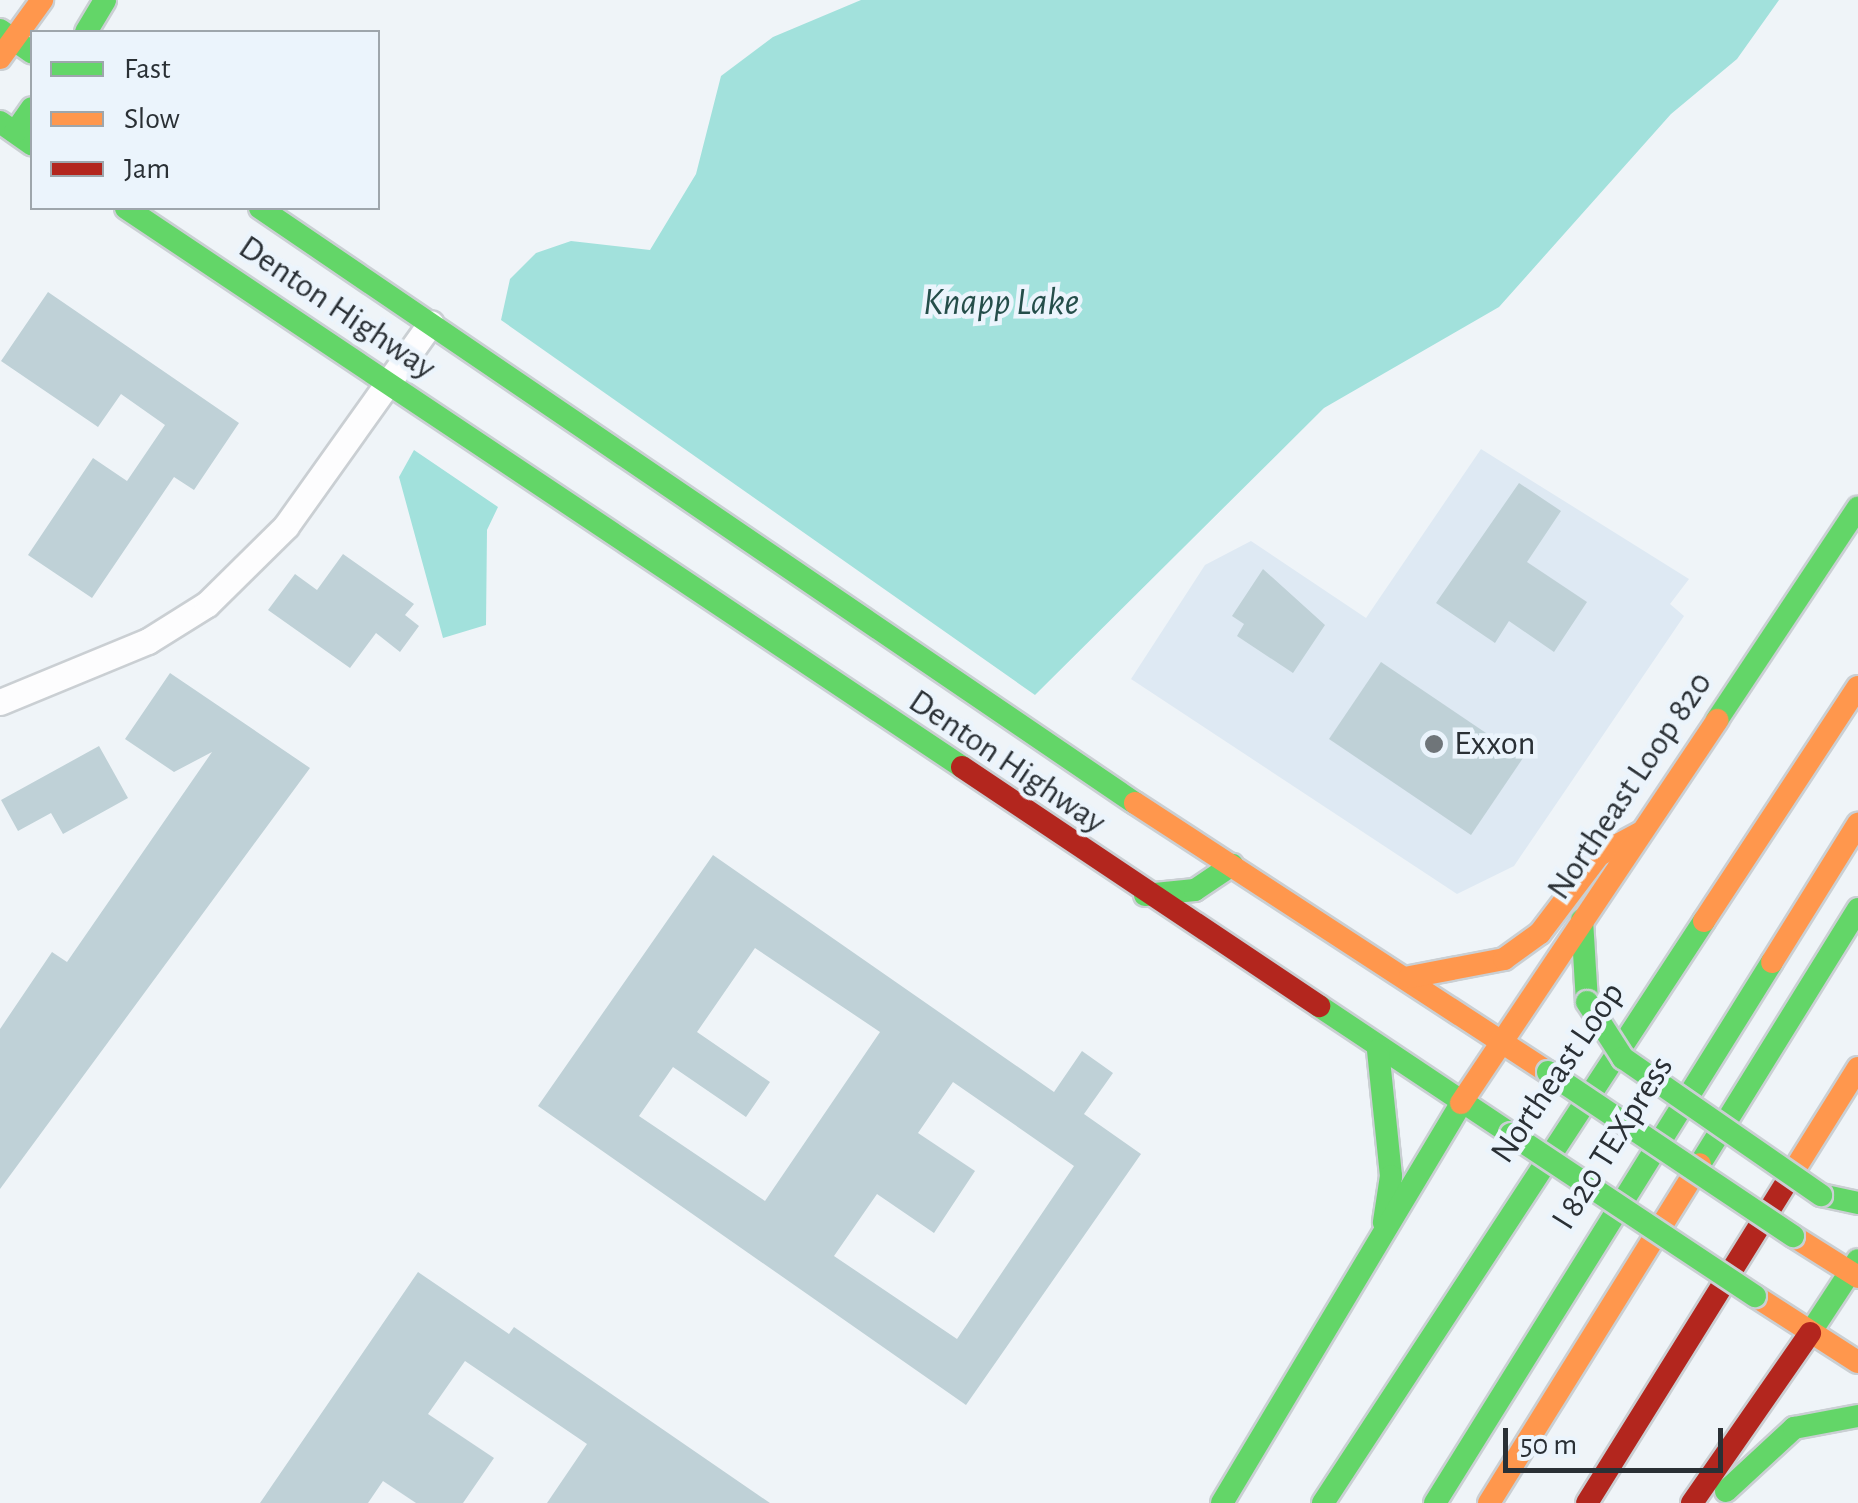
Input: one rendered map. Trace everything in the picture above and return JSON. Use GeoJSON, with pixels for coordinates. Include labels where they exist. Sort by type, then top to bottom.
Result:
{"type":"FeatureCollection","features":[{"type":"Feature","properties":{"kind":"main road"},"geometry":{"type":"LineString","coordinates":[[12,45],[42,0]]}},
{"type":"Feature","properties":{"kind":"main road"},"geometry":{"type":"LineString","coordinates":[[87,30],[105,0]]}},
{"type":"Feature","properties":{"kind":"main road"},"geometry":{"type":"LineString","coordinates":[[16,133],[30,111]]}},
{"type":"Feature","properties":{"kind":"main road","name":"Denton Highway"},"geometry":{"type":"LineString","coordinates":[[129,210],[1378,1050],[1858,1362]]}},
{"type":"Feature","properties":{"kind":"main road","name":"Denton Highway"},"geometry":{"type":"LineString","coordinates":[[263,210],[1232,865],[1410,978],[1794,1236],[1855,1270]]}},
{"type":"Feature","properties":{"kind":"main road","name":"Northeast Loop 820"},"geometry":{"type":"LineString","coordinates":[[1222,1503],[1383,1228],[1500,1042],[1858,508]]}},
{"type":"Feature","properties":{"kind":"main road","name":"Northeast Loop"},"geometry":{"type":"LineString","coordinates":[[1324,1503],[1858,687]]}},
{"type":"Feature","properties":{"kind":"main road","name":"I 820 TEXpress"},"geometry":{"type":"LineString","coordinates":[[1435,1503],[1858,824]]}},
{"type":"Feature","properties":{"kind":"main road"},"geometry":{"type":"LineString","coordinates":[[1410,978],[1504,959],[1540,933],[1599,855],[1640,833]]}},
{"type":"Feature","properties":{"kind":"main road"},"geometry":{"type":"LineString","coordinates":[[1146,895],[1195,890],[1232,865]]}},
{"type":"Feature","properties":{"kind":"main road"},"geometry":{"type":"LineString","coordinates":[[1489,1503],[1858,909]]}},
{"type":"Feature","properties":{"kind":"main road"},"geometry":{"type":"LineString","coordinates":[[1582,920],[1587,1002],[1623,1058],[1821,1195],[1858,1203]]}},
{"type":"Feature","properties":{"kind":"main road"},"geometry":{"type":"LineString","coordinates":[[1378,1050],[1391,1176],[1383,1228]]}},
{"type":"Feature","properties":{"kind":"main road"},"geometry":{"type":"LineString","coordinates":[[1587,1503],[1858,1068]]}},
{"type":"Feature","properties":{"kind":"main road"},"geometry":{"type":"LineString","coordinates":[[1692,1503],[1855,1270]]}},
{"type":"Feature","properties":{"kind":"main road"},"geometry":{"type":"LineString","coordinates":[[1714,1503],[1794,1428],[1858,1416]]}},
{"type":"Feature","properties":{"kind":"street"},"geometry":{"type":"LineString","coordinates":[[0,702],[148,641],[207,604],[286,526],[392,388],[431,323]]}},
{"type":"Feature","properties":{"kind":"shaded area"},"geometry":{"type":"Polygon","coordinates":[[[1481,449],[1689,579],[1670,604],[1684,616],[1514,866],[1457,894],[1131,679],[1205,565],[1251,541],[1366,618],[1481,449]]]}},
{"type":"Feature","properties":{"kind":"water","name":"Knapp Lake"},"geometry":{"type":"Polygon","coordinates":[[[861,0],[1779,0],[1737,59],[1671,114],[1499,307],[1324,408],[1035,695],[501,320],[510,279],[536,253],[571,241],[650,250],[696,174],[721,76],[773,37],[861,0]]]}},
{"type":"Feature","properties":{"kind":"water"},"geometry":{"type":"Polygon","coordinates":[[[414,450],[498,507],[487,530],[486,625],[443,638],[399,477],[414,450]]]}},
{"type":"Feature","properties":{"kind":"building"},"geometry":{"type":"Polygon","coordinates":[[[48,292],[239,423],[194,490],[174,477],[92,598],[28,555],[93,458],[127,481],[165,425],[121,394],[98,427],[1,361],[48,292]]]}},
{"type":"Feature","properties":{"kind":"building"},"geometry":{"type":"Polygon","coordinates":[[[1519,483],[1561,511],[1527,562],[1587,602],[1554,652],[1509,621],[1495,643],[1436,603],[1519,483]]]}},
{"type":"Feature","properties":{"kind":"building"},"geometry":{"type":"Polygon","coordinates":[[[343,554],[414,604],[405,615],[419,626],[400,652],[376,633],[350,668],[268,610],[295,574],[317,590],[343,554]]]}},
{"type":"Feature","properties":{"kind":"building"},"geometry":{"type":"Polygon","coordinates":[[[1263,569],[1325,625],[1293,673],[1237,636],[1244,624],[1232,616],[1263,569]]]}},
{"type":"Feature","properties":{"kind":"building"},"geometry":{"type":"Polygon","coordinates":[[[1381,662],[1523,758],[1471,835],[1329,739],[1381,662]]]}},
{"type":"Feature","properties":{"kind":"building"},"geometry":{"type":"Polygon","coordinates":[[[170,673],[310,768],[0,1189],[0,1029],[52,952],[67,962],[212,752],[174,772],[125,739],[170,673]]]}},
{"type":"Feature","properties":{"kind":"building"},"geometry":{"type":"Polygon","coordinates":[[[99,746],[128,798],[63,834],[51,813],[18,831],[1,800],[99,746]]]}},
{"type":"Feature","properties":{"kind":"building"},"geometry":{"type":"Polygon","coordinates":[[[713,855],[1054,1092],[1082,1051],[1113,1073],[1084,1114],[1141,1154],[966,1405],[538,1106],[713,855]],[[755,948],[697,1032],[770,1082],[746,1117],[673,1067],[639,1116],[765,1201],[880,1032],[755,948]],[[953,1082],[918,1133],[975,1171],[934,1233],[877,1194],[834,1256],[957,1339],[1074,1166],[953,1082]]]}},
{"type":"Feature","properties":{"kind":"building"},"geometry":{"type":"Polygon","coordinates":[[[418,1272],[509,1334],[514,1327],[770,1503],[547,1503],[587,1444],[465,1361],[428,1414],[494,1458],[463,1503],[416,1503],[383,1481],[368,1503],[260,1503],[418,1272]]]}},
{"type":"Feature","properties":{"kind":"traffic: fast"},"geometry":{"type":"LineString","coordinates":[[87,30],[105,0]]}},
{"type":"Feature","properties":{"kind":"traffic: fast"},"geometry":{"type":"LineString","coordinates":[[0,30],[30,51]]}},
{"type":"Feature","properties":{"kind":"traffic: fast"},"geometry":{"type":"LineString","coordinates":[[15,132],[30,111]]}},
{"type":"Feature","properties":{"kind":"traffic: fast"},"geometry":{"type":"LineString","coordinates":[[0,122],[30,143]]}},
{"type":"Feature","properties":{"kind":"traffic: fast"},"geometry":{"type":"LineString","coordinates":[[129,210],[962,767]]}},
{"type":"Feature","properties":{"kind":"traffic: fast"},"geometry":{"type":"LineString","coordinates":[[263,210],[1135,803]]}},
{"type":"Feature","properties":{"kind":"traffic: fast"},"geometry":{"type":"LineString","coordinates":[[1717,720],[1858,508]]}},
{"type":"Feature","properties":{"kind":"traffic: fast"},"geometry":{"type":"LineString","coordinates":[[1145,895],[1195,890],[1232,865]]}},
{"type":"Feature","properties":{"kind":"traffic: fast"},"geometry":{"type":"LineString","coordinates":[[1700,1164],[1858,909]]}},
{"type":"Feature","properties":{"kind":"traffic: fast"},"geometry":{"type":"LineString","coordinates":[[1582,920],[1587,1002]]}},
{"type":"Feature","properties":{"kind":"traffic: fast"},"geometry":{"type":"LineString","coordinates":[[1323,1503],[1704,921]]}},
{"type":"Feature","properties":{"kind":"traffic: fast"},"geometry":{"type":"LineString","coordinates":[[1435,1503],[1772,962]]}},
{"type":"Feature","properties":{"kind":"traffic: fast"},"geometry":{"type":"LineString","coordinates":[[1587,1002],[1623,1058],[1821,1195]]}},
{"type":"Feature","properties":{"kind":"traffic: fast"},"geometry":{"type":"LineString","coordinates":[[1319,1006],[1511,1134]]}},
{"type":"Feature","properties":{"kind":"traffic: fast"},"geometry":{"type":"LineString","coordinates":[[1378,1050],[1391,1176],[1384,1222]]}},
{"type":"Feature","properties":{"kind":"traffic: fast"},"geometry":{"type":"LineString","coordinates":[[1548,1072],[1793,1236]]}},
{"type":"Feature","properties":{"kind":"traffic: fast"},"geometry":{"type":"LineString","coordinates":[[1222,1503],[1461,1103]]}},
{"type":"Feature","properties":{"kind":"traffic: fast"},"geometry":{"type":"LineString","coordinates":[[1511,1134],[1755,1296]]}},
{"type":"Feature","properties":{"kind":"traffic: fast"},"geometry":{"type":"LineString","coordinates":[[1821,1195],[1858,1203]]}},
{"type":"Feature","properties":{"kind":"traffic: fast"},"geometry":{"type":"LineString","coordinates":[[1810,1333],[1858,1260]]}},
{"type":"Feature","properties":{"kind":"traffic: fast"},"geometry":{"type":"LineString","coordinates":[[1726,1491],[1794,1428],[1858,1416]]}},
{"type":"Feature","properties":{"kind":"traffic: slow"},"geometry":{"type":"LineString","coordinates":[[0,58],[42,0]]}},
{"type":"Feature","properties":{"kind":"traffic: slow"},"geometry":{"type":"LineString","coordinates":[[1704,921],[1858,687]]}},
{"type":"Feature","properties":{"kind":"traffic: slow"},"geometry":{"type":"LineString","coordinates":[[1461,1103],[1717,720]]}},
{"type":"Feature","properties":{"kind":"traffic: slow"},"geometry":{"type":"LineString","coordinates":[[1135,803],[1548,1072]]}},
{"type":"Feature","properties":{"kind":"traffic: slow"},"geometry":{"type":"LineString","coordinates":[[1772,962],[1858,824]]}},
{"type":"Feature","properties":{"kind":"traffic: slow"},"geometry":{"type":"LineString","coordinates":[[1410,977],[1504,959],[1540,933],[1599,855],[1640,833]]}},
{"type":"Feature","properties":{"kind":"traffic: slow"},"geometry":{"type":"LineString","coordinates":[[1788,1180],[1858,1068]]}},
{"type":"Feature","properties":{"kind":"traffic: slow"},"geometry":{"type":"LineString","coordinates":[[1489,1503],[1700,1164]]}},
{"type":"Feature","properties":{"kind":"traffic: slow"},"geometry":{"type":"LineString","coordinates":[[1793,1236],[1858,1277]]}},
{"type":"Feature","properties":{"kind":"traffic: slow"},"geometry":{"type":"LineString","coordinates":[[1755,1296],[1858,1362]]}},
{"type":"Feature","properties":{"kind":"traffic: jam"},"geometry":{"type":"LineString","coordinates":[[962,767],[1319,1006]]}},
{"type":"Feature","properties":{"kind":"traffic: jam"},"geometry":{"type":"LineString","coordinates":[[1587,1503],[1788,1180]]}},
{"type":"Feature","properties":{"kind":"traffic: jam"},"geometry":{"type":"LineString","coordinates":[[1692,1503],[1810,1333]]}},
{"type":"Feature","properties":{"kind":"place","name":"Exxon"},"geometry":{"type":"Point","coordinates":[1434,744]}}]}
